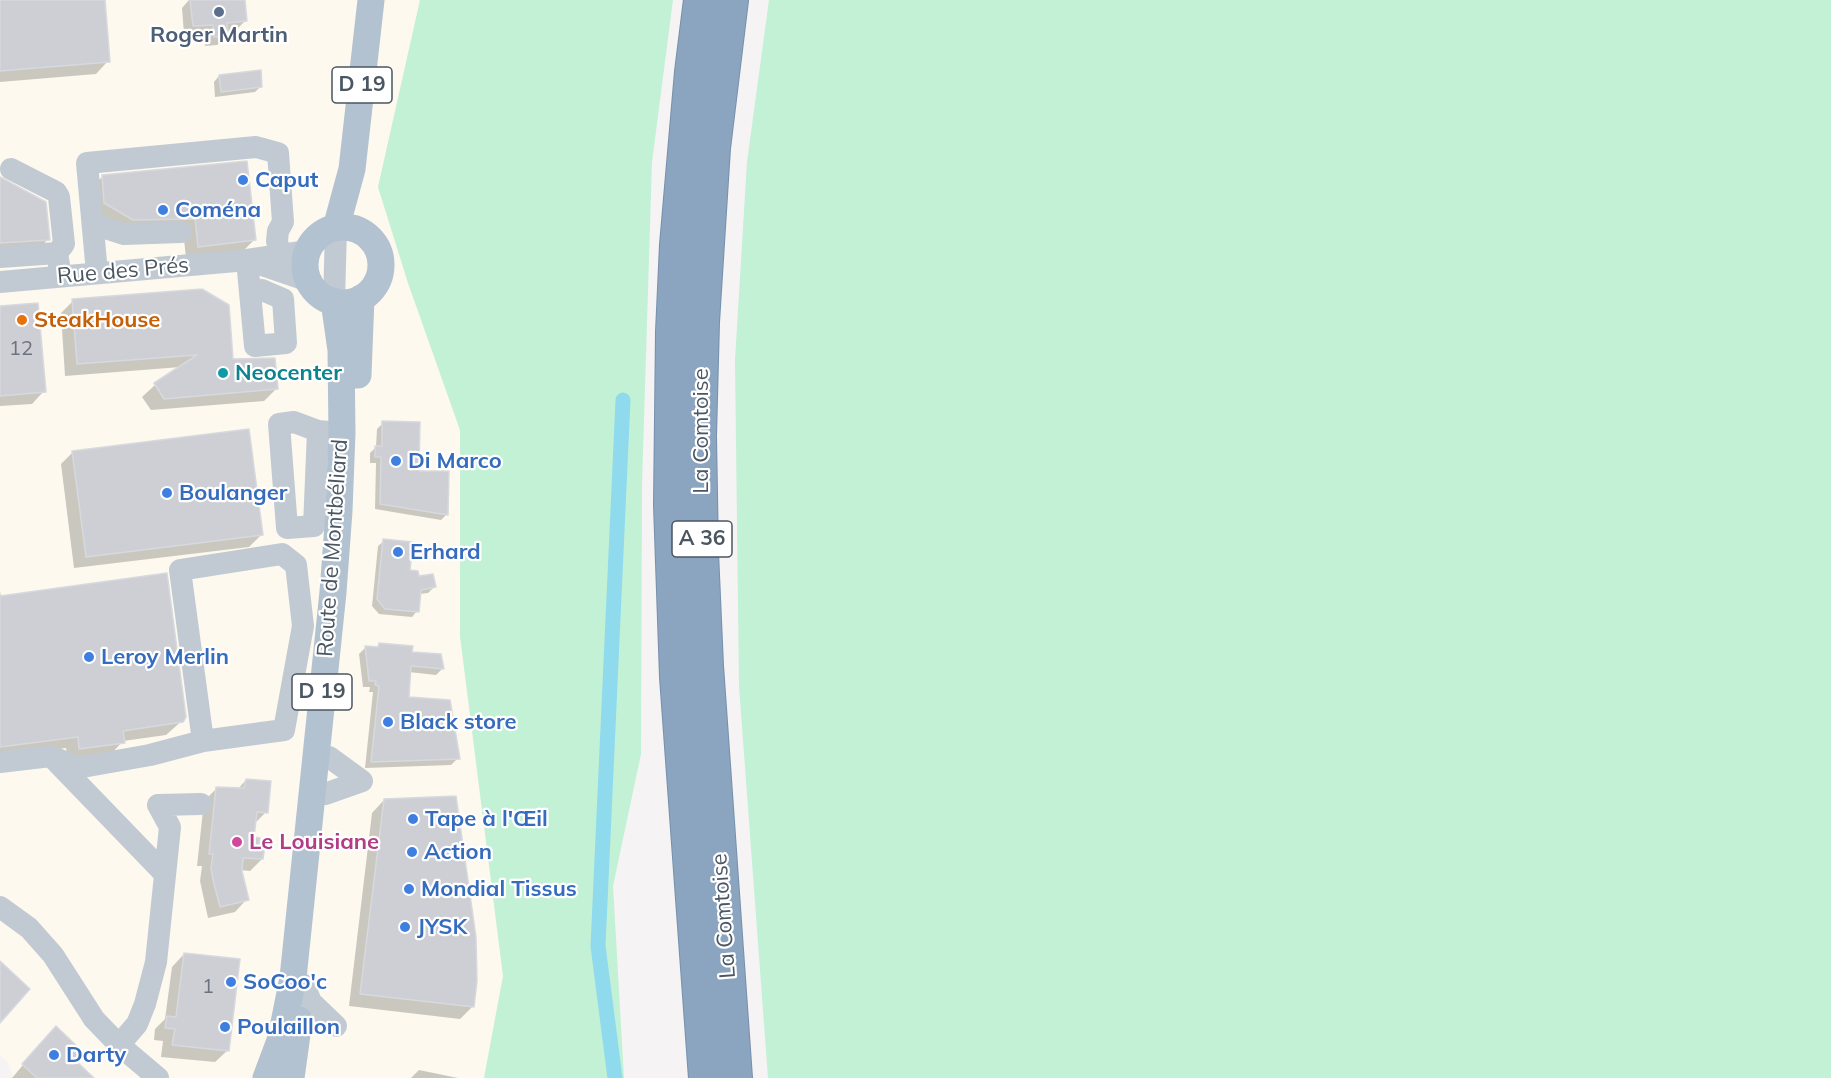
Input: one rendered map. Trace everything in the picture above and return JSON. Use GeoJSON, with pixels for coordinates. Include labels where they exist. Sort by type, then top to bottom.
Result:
{"type":"FeatureCollection","features":[{"type":"Feature","properties":{"kind":"highway","name":"La Comtoise"},"geometry":{"type":"LineString","coordinates":[[700,0],[691,72],[676,245],[671,380],[670,505],[676,677],[705,1078]]}},
{"type":"Feature","properties":{"kind":"highway","name":"La Comtoise"},"geometry":{"type":"LineString","coordinates":[[732,0],[713,160],[703,312],[700,436],[707,677],[736,1078]]}},
{"type":"Feature","properties":{"kind":"main road","name":"D 19"},"geometry":{"type":"LineString","coordinates":[[348,229],[352,169],[371,0]]}},
{"type":"Feature","properties":{"kind":"main road"},"geometry":{"type":"LineString","coordinates":[[348,229],[370,238],[381,259],[381,270],[377,282],[361,298],[343,302],[334,301],[324,297],[309,281],[306,271],[308,251],[314,240],[324,232],[348,229]]}},
{"type":"Feature","properties":{"kind":"main road","name":"Route de Montbéliard"},"geometry":{"type":"LineString","coordinates":[[291,1078],[326,794],[354,490],[361,298]]}},
{"type":"Feature","properties":{"kind":"main road","name":"Route de Montbéliard"},"geometry":{"type":"LineString","coordinates":[[266,1078],[280,1038],[293,978],[333,592],[339,511],[330,432],[341,350],[334,301]]}},
{"type":"Feature","properties":{"kind":"street"},"geometry":{"type":"LineString","coordinates":[[97,273],[87,163],[256,147],[278,153],[283,222],[276,241],[280,255]]}},
{"type":"Feature","properties":{"kind":"street"},"geometry":{"type":"LineString","coordinates":[[0,257],[57,252],[64,244],[59,196],[56,192],[11,169]]}},
{"type":"Feature","properties":{"kind":"street"},"geometry":{"type":"LineString","coordinates":[[93,224],[124,234],[181,232]]}},
{"type":"Feature","properties":{"kind":"street"},"geometry":{"type":"LineString","coordinates":[[334,301],[348,229]]}},
{"type":"Feature","properties":{"kind":"street","name":"Rue des Prés"},"geometry":{"type":"LineString","coordinates":[[2,276],[61,276],[247,260],[308,251]]}},
{"type":"Feature","properties":{"kind":"street"},"geometry":{"type":"LineString","coordinates":[[57,252],[61,276]]}},
{"type":"Feature","properties":{"kind":"street"},"geometry":{"type":"LineString","coordinates":[[250,291],[247,260],[309,281]]}},
{"type":"Feature","properties":{"kind":"street"},"geometry":{"type":"LineString","coordinates":[[0,762],[51,756],[76,767],[150,755],[203,741],[284,730],[303,626],[296,564],[282,554],[180,570],[203,741]]}},
{"type":"Feature","properties":{"kind":"street"},"geometry":{"type":"LineString","coordinates":[[51,756],[165,874]]}},
{"type":"Feature","properties":{"kind":"street"},"geometry":{"type":"LineString","coordinates":[[119,1045],[137,1024],[156,962],[170,827],[158,805],[201,804]]}},
{"type":"Feature","properties":{"kind":"street"},"geometry":{"type":"LineString","coordinates":[[0,907],[29,928],[53,955],[94,1019],[119,1045],[158,1078]]}},
{"type":"Feature","properties":{"kind":"street"},"geometry":{"type":"LineString","coordinates":[[296,1044],[307,1034],[336,1026],[311,1002],[304,985]]}},
{"type":"Feature","properties":{"kind":"shaded area"},"geometry":{"type":"Polygon","coordinates":[[[0,0],[420,0],[378,187],[408,283],[460,430],[460,636],[503,976],[484,1078],[14,1078],[7,1061],[0,1056],[0,0]]]}},
{"type":"Feature","properties":{"kind":"green space"},"geometry":{"type":"Polygon","coordinates":[[[420,0],[673,0],[652,162],[642,484],[641,754],[613,886],[624,1078],[484,1078],[503,976],[460,636],[460,430],[408,283],[378,187],[420,0]]]}},
{"type":"Feature","properties":{"kind":"green space"},"geometry":{"type":"Polygon","coordinates":[[[769,0],[1831,0],[1831,1078],[768,1078],[739,686],[735,360],[747,162],[769,0]]]}},
{"type":"Feature","properties":{"kind":"building"},"geometry":{"type":"Polygon","coordinates":[[[0,0],[105,0],[110,62],[0,71],[0,0]]]}},
{"type":"Feature","properties":{"kind":"building"},"geometry":{"type":"Polygon","coordinates":[[[190,0],[245,0],[247,21],[227,23],[228,36],[214,37],[213,25],[193,26],[190,0]]]}},
{"type":"Feature","properties":{"kind":"building"},"geometry":{"type":"Polygon","coordinates":[[[261,70],[262,87],[221,92],[219,75],[261,70]]]}},
{"type":"Feature","properties":{"kind":"building"},"geometry":{"type":"Polygon","coordinates":[[[247,161],[256,240],[198,247],[195,219],[133,220],[104,203],[102,175],[247,161]]]}},
{"type":"Feature","properties":{"kind":"building"},"geometry":{"type":"Polygon","coordinates":[[[0,177],[46,202],[50,240],[0,243],[0,177]]]}},
{"type":"Feature","properties":{"kind":"building"},"geometry":{"type":"Polygon","coordinates":[[[202,289],[229,305],[233,359],[275,358],[278,389],[164,399],[154,383],[197,355],[77,364],[72,299],[202,289]]]}},
{"type":"Feature","properties":{"kind":"building"},"geometry":{"type":"Polygon","coordinates":[[[38,303],[46,392],[0,396],[0,306],[38,303]]]}},
{"type":"Feature","properties":{"kind":"building"},"geometry":{"type":"Polygon","coordinates":[[[382,421],[420,422],[419,471],[449,471],[448,515],[380,504],[381,457],[375,457],[375,446],[382,446],[382,421]]]}},
{"type":"Feature","properties":{"kind":"building","name":"Boulanger"},"geometry":{"type":"Polygon","coordinates":[[[249,429],[263,535],[86,557],[72,451],[249,429]]]}},
{"type":"Feature","properties":{"kind":"building"},"geometry":{"type":"Polygon","coordinates":[[[383,539],[413,542],[410,570],[418,571],[419,576],[433,574],[436,587],[421,590],[419,612],[385,609],[377,599],[383,539]]]}},
{"type":"Feature","properties":{"kind":"building","name":"Leroy Merlin"},"geometry":{"type":"Polygon","coordinates":[[[167,573],[186,717],[183,722],[123,731],[125,743],[79,749],[78,737],[0,747],[0,596],[167,573]]]}},
{"type":"Feature","properties":{"kind":"building"},"geometry":{"type":"Polygon","coordinates":[[[379,643],[413,646],[412,652],[441,654],[444,669],[411,666],[409,697],[450,700],[460,759],[371,762],[379,686],[375,685],[376,681],[369,681],[365,646],[378,647],[379,643]]]}},
{"type":"Feature","properties":{"kind":"building","name":"Le Louisiane"},"geometry":{"type":"Polygon","coordinates":[[[246,779],[271,781],[268,813],[257,812],[254,837],[260,838],[259,845],[265,845],[263,859],[243,858],[242,871],[249,900],[220,907],[211,868],[213,854],[209,854],[216,787],[244,788],[246,779]]]}},
{"type":"Feature","properties":{"kind":"building"},"geometry":{"type":"Polygon","coordinates":[[[456,796],[476,937],[477,981],[474,1007],[360,994],[384,799],[456,796]]]}},
{"type":"Feature","properties":{"kind":"building"},"geometry":{"type":"Polygon","coordinates":[[[184,953],[240,959],[229,1051],[172,1045],[175,1029],[165,1028],[167,1016],[176,1017],[184,953]]]}},
{"type":"Feature","properties":{"kind":"building"},"geometry":{"type":"Polygon","coordinates":[[[0,961],[30,989],[0,1023],[0,961]]]}},
{"type":"Feature","properties":{"kind":"building","name":"Darty"},"geometry":{"type":"Polygon","coordinates":[[[56,1026],[82,1051],[75,1060],[94,1078],[37,1078],[22,1064],[56,1026]]]}},
{"type":"Feature","properties":{"kind":"waterway"},"geometry":{"type":"LineString","coordinates":[[615,1078],[598,946],[623,400]]}},
{"type":"Feature","properties":{"kind":"place","name":"Roger Martin"},"geometry":{"type":"Point","coordinates":[219,12]}},
{"type":"Feature","properties":{"kind":"place","name":"Caput"},"geometry":{"type":"Point","coordinates":[243,180]}},
{"type":"Feature","properties":{"kind":"place","name":"Coména"},"geometry":{"type":"Point","coordinates":[163,210]}},
{"type":"Feature","properties":{"kind":"place","name":"SteakHouse"},"geometry":{"type":"Point","coordinates":[22,320]}},
{"type":"Feature","properties":{"kind":"place","name":"Neocenter"},"geometry":{"type":"Point","coordinates":[223,373]}},
{"type":"Feature","properties":{"kind":"place","name":"Di Marco"},"geometry":{"type":"Point","coordinates":[396,461]}},
{"type":"Feature","properties":{"kind":"place","name":"Boulanger"},"geometry":{"type":"Point","coordinates":[167,493]}},
{"type":"Feature","properties":{"kind":"place","name":"Erhard"},"geometry":{"type":"Point","coordinates":[398,552]}},
{"type":"Feature","properties":{"kind":"place","name":"Leroy Merlin"},"geometry":{"type":"Point","coordinates":[89,657]}},
{"type":"Feature","properties":{"kind":"place","name":"Black store"},"geometry":{"type":"Point","coordinates":[388,722]}},
{"type":"Feature","properties":{"kind":"place","name":"Tape à l'Œil"},"geometry":{"type":"Point","coordinates":[413,819]}},
{"type":"Feature","properties":{"kind":"place","name":"Le Louisiane"},"geometry":{"type":"Point","coordinates":[237,842]}},
{"type":"Feature","properties":{"kind":"place","name":"Action"},"geometry":{"type":"Point","coordinates":[412,852]}},
{"type":"Feature","properties":{"kind":"place","name":"Mondial Tissus"},"geometry":{"type":"Point","coordinates":[409,889]}},
{"type":"Feature","properties":{"kind":"place","name":"JYSK"},"geometry":{"type":"Point","coordinates":[405,927]}},
{"type":"Feature","properties":{"kind":"place","name":"SoCoo'c"},"geometry":{"type":"Point","coordinates":[231,982]}},
{"type":"Feature","properties":{"kind":"place","name":"Poulaillon"},"geometry":{"type":"Point","coordinates":[225,1027]}},
{"type":"Feature","properties":{"kind":"place","name":"Darty"},"geometry":{"type":"Point","coordinates":[54,1055]}}]}
